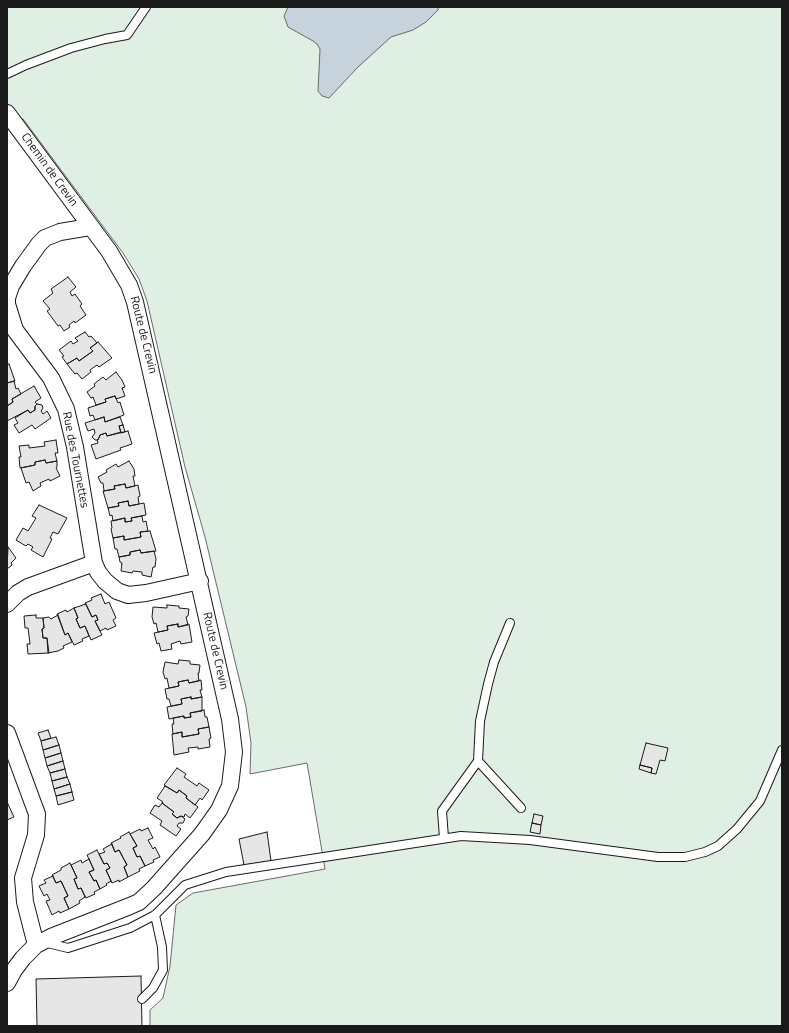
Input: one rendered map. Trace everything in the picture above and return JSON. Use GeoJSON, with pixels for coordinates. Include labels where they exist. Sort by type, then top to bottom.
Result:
{"type":"FeatureCollection","features":[{"type":"Feature","properties":{"kind":"street","name":"Chemin de Crevin"},"geometry":{"type":"LineString","coordinates":[[7,113],[90,227]]}},
{"type":"Feature","properties":{"kind":"street","name":"Rue des Tournettes"},"geometry":{"type":"LineString","coordinates":[[90,227],[60,232],[45,238],[30,254],[11,286],[7,298],[7,304],[15,330],[51,378],[66,409],[75,447],[94,563],[105,582],[118,591],[128,595],[146,593],[200,581]]}},
{"type":"Feature","properties":{"kind":"street","name":"Route de Crevin"},"geometry":{"type":"LineString","coordinates":[[7,983],[23,958],[39,943],[130,906],[147,895],[202,834],[219,810],[228,794],[234,762],[233,733],[136,302],[122,271],[109,251],[90,227]]}},
{"type":"Feature","properties":{"kind":"street"},"geometry":{"type":"LineString","coordinates":[[7,604],[18,593],[28,587],[94,563]]}},
{"type":"Feature","properties":{"kind":"street"},"geometry":{"type":"LineString","coordinates":[[7,733],[37,814],[34,847],[24,871],[23,882],[25,902],[39,943]]}},
{"type":"Feature","properties":{"kind":"lane"},"geometry":{"type":"LineString","coordinates":[[7,74],[71,48],[127,35],[146,7]]}},
{"type":"Feature","properties":{"kind":"lane"},"geometry":{"type":"LineString","coordinates":[[444,838],[442,811],[478,761],[480,722],[488,684],[494,662],[510,623]]}},
{"type":"Feature","properties":{"kind":"lane"},"geometry":{"type":"LineString","coordinates":[[39,943],[68,948],[130,928],[155,915],[185,885],[226,872],[444,838],[461,836],[530,840],[658,857],[685,857],[705,852],[718,846],[737,829],[760,800],[782,750]]}},
{"type":"Feature","properties":{"kind":"lane"},"geometry":{"type":"LineString","coordinates":[[478,761],[521,808]]}},
{"type":"Feature","properties":{"kind":"lane"},"geometry":{"type":"LineString","coordinates":[[142,999],[153,988],[163,970],[162,947],[155,915]]}},
{"type":"Feature","properties":{"kind":"green space"},"geometry":{"type":"Polygon","coordinates":[[[7,7],[782,7],[782,1026],[150,1026],[150,1010],[163,998],[170,966],[176,905],[193,893],[325,869],[307,763],[250,774],[251,743],[246,707],[205,537],[185,467],[147,301],[139,279],[123,253],[23,119],[7,121],[7,7]]]}},
{"type":"Feature","properties":{"kind":"shaded area"},"geometry":{"type":"Polygon","coordinates":[[[288,7],[438,7],[438,10],[426,22],[413,30],[391,37],[358,67],[329,98],[322,96],[318,91],[320,49],[313,41],[288,27],[284,16],[288,7]]]}},
{"type":"Feature","properties":{"kind":"building"},"geometry":{"type":"Polygon","coordinates":[[[68,277],[76,287],[70,292],[72,296],[75,294],[82,304],[80,306],[86,315],[75,323],[74,321],[69,325],[70,327],[64,331],[60,325],[58,326],[47,311],[50,309],[43,301],[53,293],[51,289],[68,277]]]}},
{"type":"Feature","properties":{"kind":"building"},"geometry":{"type":"Polygon","coordinates":[[[85,332],[97,343],[90,348],[93,351],[79,361],[77,358],[67,364],[62,357],[64,356],[59,350],[71,341],[73,344],[78,341],[75,338],[85,332]]]}},
{"type":"Feature","properties":{"kind":"building"},"geometry":{"type":"Polygon","coordinates":[[[98,342],[112,358],[99,367],[97,365],[82,379],[77,373],[75,374],[67,364],[77,358],[79,361],[93,351],[90,348],[98,342]]]}},
{"type":"Feature","properties":{"kind":"building"},"geometry":{"type":"Polygon","coordinates":[[[9,364],[15,381],[7,383],[7,365],[9,364]]]}},
{"type":"Feature","properties":{"kind":"building"},"geometry":{"type":"Polygon","coordinates":[[[116,372],[125,387],[122,388],[125,396],[116,399],[115,396],[105,399],[106,402],[96,405],[93,397],[91,398],[87,392],[103,377],[106,380],[116,372]]]}},
{"type":"Feature","properties":{"kind":"building"},"geometry":{"type":"Polygon","coordinates":[[[14,381],[16,389],[18,388],[21,394],[12,399],[13,402],[7,406],[7,383],[14,381]]]}},
{"type":"Feature","properties":{"kind":"building"},"geometry":{"type":"Polygon","coordinates":[[[34,386],[41,398],[35,402],[37,404],[35,406],[35,410],[30,413],[28,410],[7,421],[7,406],[13,402],[12,399],[34,386]]]}},
{"type":"Feature","properties":{"kind":"building"},"geometry":{"type":"Polygon","coordinates":[[[115,396],[118,403],[120,402],[124,415],[105,422],[104,417],[95,420],[93,415],[90,416],[88,408],[106,402],[105,399],[115,396]]]}},
{"type":"Feature","properties":{"kind":"building"},"geometry":{"type":"Polygon","coordinates":[[[37,404],[42,405],[43,408],[41,411],[43,414],[47,411],[51,418],[35,429],[32,425],[19,433],[14,425],[18,423],[15,418],[28,410],[30,413],[35,410],[35,406],[37,404]]]}},
{"type":"Feature","properties":{"kind":"building"},"geometry":{"type":"Polygon","coordinates":[[[104,417],[105,422],[120,417],[123,425],[119,426],[121,432],[107,436],[106,433],[100,435],[98,440],[95,440],[92,437],[95,433],[94,429],[88,431],[85,423],[104,417]]]}},
{"type":"Feature","properties":{"kind":"building"},"geometry":{"type":"Polygon","coordinates":[[[123,425],[125,432],[121,433],[119,426],[123,425]]]}},
{"type":"Feature","properties":{"kind":"building"},"geometry":{"type":"Polygon","coordinates":[[[128,431],[132,444],[120,448],[121,450],[96,459],[91,445],[98,443],[97,440],[100,435],[106,433],[107,436],[128,431]]]}},
{"type":"Feature","properties":{"kind":"building"},"geometry":{"type":"Polygon","coordinates":[[[56,440],[58,453],[55,453],[57,461],[46,463],[45,460],[35,462],[35,465],[20,468],[19,457],[21,457],[19,446],[29,445],[29,448],[45,446],[44,442],[56,440]]]}},
{"type":"Feature","properties":{"kind":"building"},"geometry":{"type":"Polygon","coordinates":[[[45,460],[46,463],[57,461],[56,468],[60,476],[50,481],[49,479],[40,483],[41,486],[33,491],[29,482],[26,483],[21,468],[35,465],[35,462],[45,460]]]}},
{"type":"Feature","properties":{"kind":"building"},"geometry":{"type":"Polygon","coordinates":[[[129,461],[134,469],[135,476],[133,476],[135,486],[126,488],[125,484],[114,486],[115,489],[104,491],[103,483],[101,483],[98,477],[107,472],[106,470],[116,464],[118,467],[129,461]]]}},
{"type":"Feature","properties":{"kind":"building"},"geometry":{"type":"Polygon","coordinates":[[[125,484],[126,488],[138,485],[140,496],[138,497],[139,504],[129,506],[128,501],[118,503],[119,506],[108,508],[103,491],[115,489],[114,486],[125,484]]]}},
{"type":"Feature","properties":{"kind":"building"},"geometry":{"type":"Polygon","coordinates":[[[128,501],[129,506],[144,503],[146,515],[131,518],[132,521],[125,522],[125,518],[113,521],[112,515],[110,516],[108,508],[119,506],[118,503],[128,501]]]}},
{"type":"Feature","properties":{"kind":"building"},"geometry":{"type":"Polygon","coordinates":[[[39,505],[67,518],[58,534],[53,532],[50,538],[52,539],[43,557],[31,550],[33,547],[28,544],[26,546],[16,540],[23,528],[28,531],[36,518],[32,516],[39,505]]]}},
{"type":"Feature","properties":{"kind":"building"},"geometry":{"type":"Polygon","coordinates":[[[142,516],[143,522],[146,521],[148,531],[140,532],[141,537],[124,540],[124,536],[113,538],[111,521],[125,518],[125,522],[132,521],[131,518],[142,516]]]}},
{"type":"Feature","properties":{"kind":"building"},"geometry":{"type":"Polygon","coordinates":[[[150,531],[156,551],[141,553],[140,550],[130,552],[130,555],[119,557],[117,549],[115,549],[113,538],[124,536],[124,540],[141,537],[140,532],[150,531]]]}},
{"type":"Feature","properties":{"kind":"building"},"geometry":{"type":"Polygon","coordinates":[[[8,547],[16,558],[11,563],[12,565],[7,569],[8,547]]]}},
{"type":"Feature","properties":{"kind":"building"},"geometry":{"type":"Polygon","coordinates":[[[140,550],[141,553],[154,551],[156,559],[151,577],[142,575],[142,572],[133,571],[132,573],[121,571],[122,563],[120,562],[119,557],[130,555],[130,552],[140,550]]]}},
{"type":"Feature","properties":{"kind":"building"},"geometry":{"type":"Polygon","coordinates":[[[101,594],[105,604],[109,602],[116,618],[113,620],[116,626],[100,631],[95,621],[98,620],[96,615],[92,617],[85,603],[92,600],[91,598],[101,594]]]}},
{"type":"Feature","properties":{"kind":"building"},"geometry":{"type":"Polygon","coordinates":[[[86,604],[92,617],[96,615],[98,620],[95,621],[102,635],[91,640],[85,626],[80,628],[76,619],[78,618],[74,608],[86,604]]]}},
{"type":"Feature","properties":{"kind":"building"},"geometry":{"type":"Polygon","coordinates":[[[167,605],[189,609],[188,616],[186,617],[188,625],[178,627],[178,624],[167,626],[168,630],[158,632],[156,623],[154,624],[152,617],[153,607],[167,608],[167,605]]]}},
{"type":"Feature","properties":{"kind":"building"},"geometry":{"type":"Polygon","coordinates":[[[74,608],[78,618],[76,619],[80,628],[85,626],[89,636],[82,639],[83,641],[74,645],[68,633],[65,635],[57,614],[66,610],[67,612],[74,608]]]}},
{"type":"Feature","properties":{"kind":"building"},"geometry":{"type":"Polygon","coordinates":[[[36,615],[36,618],[43,618],[43,638],[47,638],[49,653],[28,654],[27,644],[30,644],[28,628],[25,628],[24,616],[36,615]]]}},
{"type":"Feature","properties":{"kind":"building"},"geometry":{"type":"Polygon","coordinates":[[[58,615],[65,635],[68,633],[72,642],[63,646],[64,648],[58,651],[48,653],[47,638],[43,638],[43,618],[49,617],[51,619],[58,615]]]}},
{"type":"Feature","properties":{"kind":"building"},"geometry":{"type":"Polygon","coordinates":[[[178,624],[178,627],[189,624],[192,642],[181,644],[180,641],[171,644],[172,649],[161,651],[154,633],[168,630],[167,626],[178,624]]]}},
{"type":"Feature","properties":{"kind":"building"},"geometry":{"type":"Polygon","coordinates":[[[179,660],[190,661],[190,664],[200,665],[198,673],[199,681],[189,683],[188,680],[178,682],[179,686],[169,688],[167,678],[165,679],[163,672],[165,662],[178,664],[179,660]]]}},
{"type":"Feature","properties":{"kind":"building"},"geometry":{"type":"Polygon","coordinates":[[[188,680],[189,683],[201,680],[202,690],[200,690],[202,697],[181,699],[182,704],[171,706],[169,699],[167,699],[165,689],[179,686],[178,682],[188,680]]]}},
{"type":"Feature","properties":{"kind":"building"},"geometry":{"type":"Polygon","coordinates":[[[191,697],[191,699],[202,697],[202,711],[190,713],[191,717],[184,718],[184,716],[169,719],[167,707],[182,704],[181,699],[191,697]]]}},
{"type":"Feature","properties":{"kind":"building"},"geometry":{"type":"Polygon","coordinates":[[[204,710],[209,727],[198,729],[199,734],[182,737],[182,732],[173,734],[173,718],[184,716],[184,718],[191,717],[190,713],[204,710]]]}},
{"type":"Feature","properties":{"kind":"building"},"geometry":{"type":"Polygon","coordinates":[[[209,727],[211,738],[209,739],[210,747],[198,749],[198,747],[188,748],[189,752],[174,755],[172,734],[182,732],[182,737],[199,734],[198,729],[209,727]]]}},
{"type":"Feature","properties":{"kind":"building"},"geometry":{"type":"Polygon","coordinates":[[[48,730],[51,738],[41,741],[38,733],[48,730]]]}},
{"type":"Feature","properties":{"kind":"building"},"geometry":{"type":"Polygon","coordinates":[[[56,737],[59,745],[43,750],[41,741],[56,737]]]}},
{"type":"Feature","properties":{"kind":"building"},"geometry":{"type":"Polygon","coordinates":[[[646,743],[668,748],[665,761],[660,760],[656,774],[651,773],[652,768],[640,765],[646,743]]]}},
{"type":"Feature","properties":{"kind":"building"},"geometry":{"type":"Polygon","coordinates":[[[59,745],[61,753],[45,758],[43,750],[59,745]]]}},
{"type":"Feature","properties":{"kind":"building"},"geometry":{"type":"Polygon","coordinates":[[[61,753],[63,761],[47,766],[45,758],[61,753]]]}},
{"type":"Feature","properties":{"kind":"building"},"geometry":{"type":"Polygon","coordinates":[[[63,761],[65,769],[50,773],[47,766],[63,761]]]}},
{"type":"Feature","properties":{"kind":"building"},"geometry":{"type":"Polygon","coordinates":[[[640,765],[652,768],[651,773],[639,769],[640,765]]]}},
{"type":"Feature","properties":{"kind":"building"},"geometry":{"type":"Polygon","coordinates":[[[177,768],[186,774],[184,777],[197,786],[199,783],[209,790],[202,800],[200,798],[195,805],[179,790],[177,793],[164,785],[177,768]]]}},
{"type":"Feature","properties":{"kind":"building"},"geometry":{"type":"Polygon","coordinates":[[[65,769],[67,777],[52,781],[50,773],[65,769]]]}},
{"type":"Feature","properties":{"kind":"building"},"geometry":{"type":"Polygon","coordinates":[[[67,777],[70,784],[54,789],[52,781],[67,777]]]}},
{"type":"Feature","properties":{"kind":"building"},"geometry":{"type":"Polygon","coordinates":[[[70,784],[72,792],[56,796],[54,789],[70,784]]]}},
{"type":"Feature","properties":{"kind":"building"},"geometry":{"type":"Polygon","coordinates":[[[165,786],[177,793],[179,790],[187,796],[186,798],[198,807],[190,818],[185,814],[184,817],[181,816],[177,818],[172,814],[174,812],[157,798],[165,786]]]}},
{"type":"Feature","properties":{"kind":"building"},"geometry":{"type":"Polygon","coordinates":[[[72,792],[74,800],[58,805],[56,796],[72,792]]]}},
{"type":"Feature","properties":{"kind":"building"},"geometry":{"type":"Polygon","coordinates":[[[7,802],[14,817],[7,820],[7,802]]]}},
{"type":"Feature","properties":{"kind":"building"},"geometry":{"type":"Polygon","coordinates":[[[162,803],[174,812],[172,814],[177,818],[181,816],[185,819],[183,823],[179,823],[177,826],[181,829],[176,836],[160,825],[162,821],[150,813],[155,805],[159,807],[162,803]]]}},
{"type":"Feature","properties":{"kind":"building"},"geometry":{"type":"Polygon","coordinates":[[[534,814],[543,816],[541,825],[532,823],[534,814]]]}},
{"type":"Feature","properties":{"kind":"building"},"geometry":{"type":"Polygon","coordinates":[[[532,823],[541,825],[540,834],[530,832],[532,823]]]}},
{"type":"Feature","properties":{"kind":"building"},"geometry":{"type":"Polygon","coordinates":[[[148,828],[153,838],[148,840],[153,849],[155,847],[160,857],[153,860],[154,862],[145,866],[140,856],[137,857],[133,848],[137,846],[130,834],[140,829],[141,831],[148,828]]]}},
{"type":"Feature","properties":{"kind":"building"},"geometry":{"type":"Polygon","coordinates":[[[129,832],[137,846],[133,848],[137,857],[140,856],[145,866],[139,869],[140,871],[128,877],[124,867],[127,865],[119,850],[115,852],[111,843],[129,832]]]}},
{"type":"Feature","properties":{"kind":"building"},"geometry":{"type":"Polygon","coordinates":[[[267,832],[271,861],[244,865],[239,839],[267,832]]]}},
{"type":"Feature","properties":{"kind":"building"},"geometry":{"type":"Polygon","coordinates":[[[112,844],[115,852],[119,850],[127,865],[124,867],[128,877],[119,882],[119,880],[112,883],[106,870],[110,868],[107,863],[104,864],[99,854],[105,852],[103,849],[112,844]]]}},
{"type":"Feature","properties":{"kind":"building"},"geometry":{"type":"Polygon","coordinates":[[[97,850],[104,864],[107,863],[110,868],[106,870],[111,881],[100,889],[96,880],[94,881],[89,872],[94,870],[87,855],[97,850]]]}},
{"type":"Feature","properties":{"kind":"building"},"geometry":{"type":"Polygon","coordinates":[[[89,859],[94,870],[89,872],[94,881],[96,880],[100,889],[94,892],[95,894],[86,898],[81,888],[78,889],[74,879],[77,878],[71,865],[81,860],[82,863],[89,859]]]}},
{"type":"Feature","properties":{"kind":"building"},"geometry":{"type":"Polygon","coordinates":[[[70,863],[77,878],[74,879],[78,889],[81,888],[85,897],[79,901],[80,903],[69,909],[64,898],[68,896],[61,881],[56,883],[52,875],[70,863]]]}},
{"type":"Feature","properties":{"kind":"building"},"geometry":{"type":"Polygon","coordinates":[[[53,876],[56,883],[61,881],[68,896],[64,898],[69,909],[60,913],[59,911],[52,915],[46,901],[50,900],[47,894],[44,896],[39,886],[46,883],[44,880],[53,876]]]}},
{"type":"Feature","properties":{"kind":"building"},"geometry":{"type":"Polygon","coordinates":[[[141,976],[142,1026],[37,1026],[36,979],[141,976]]]}}]}
